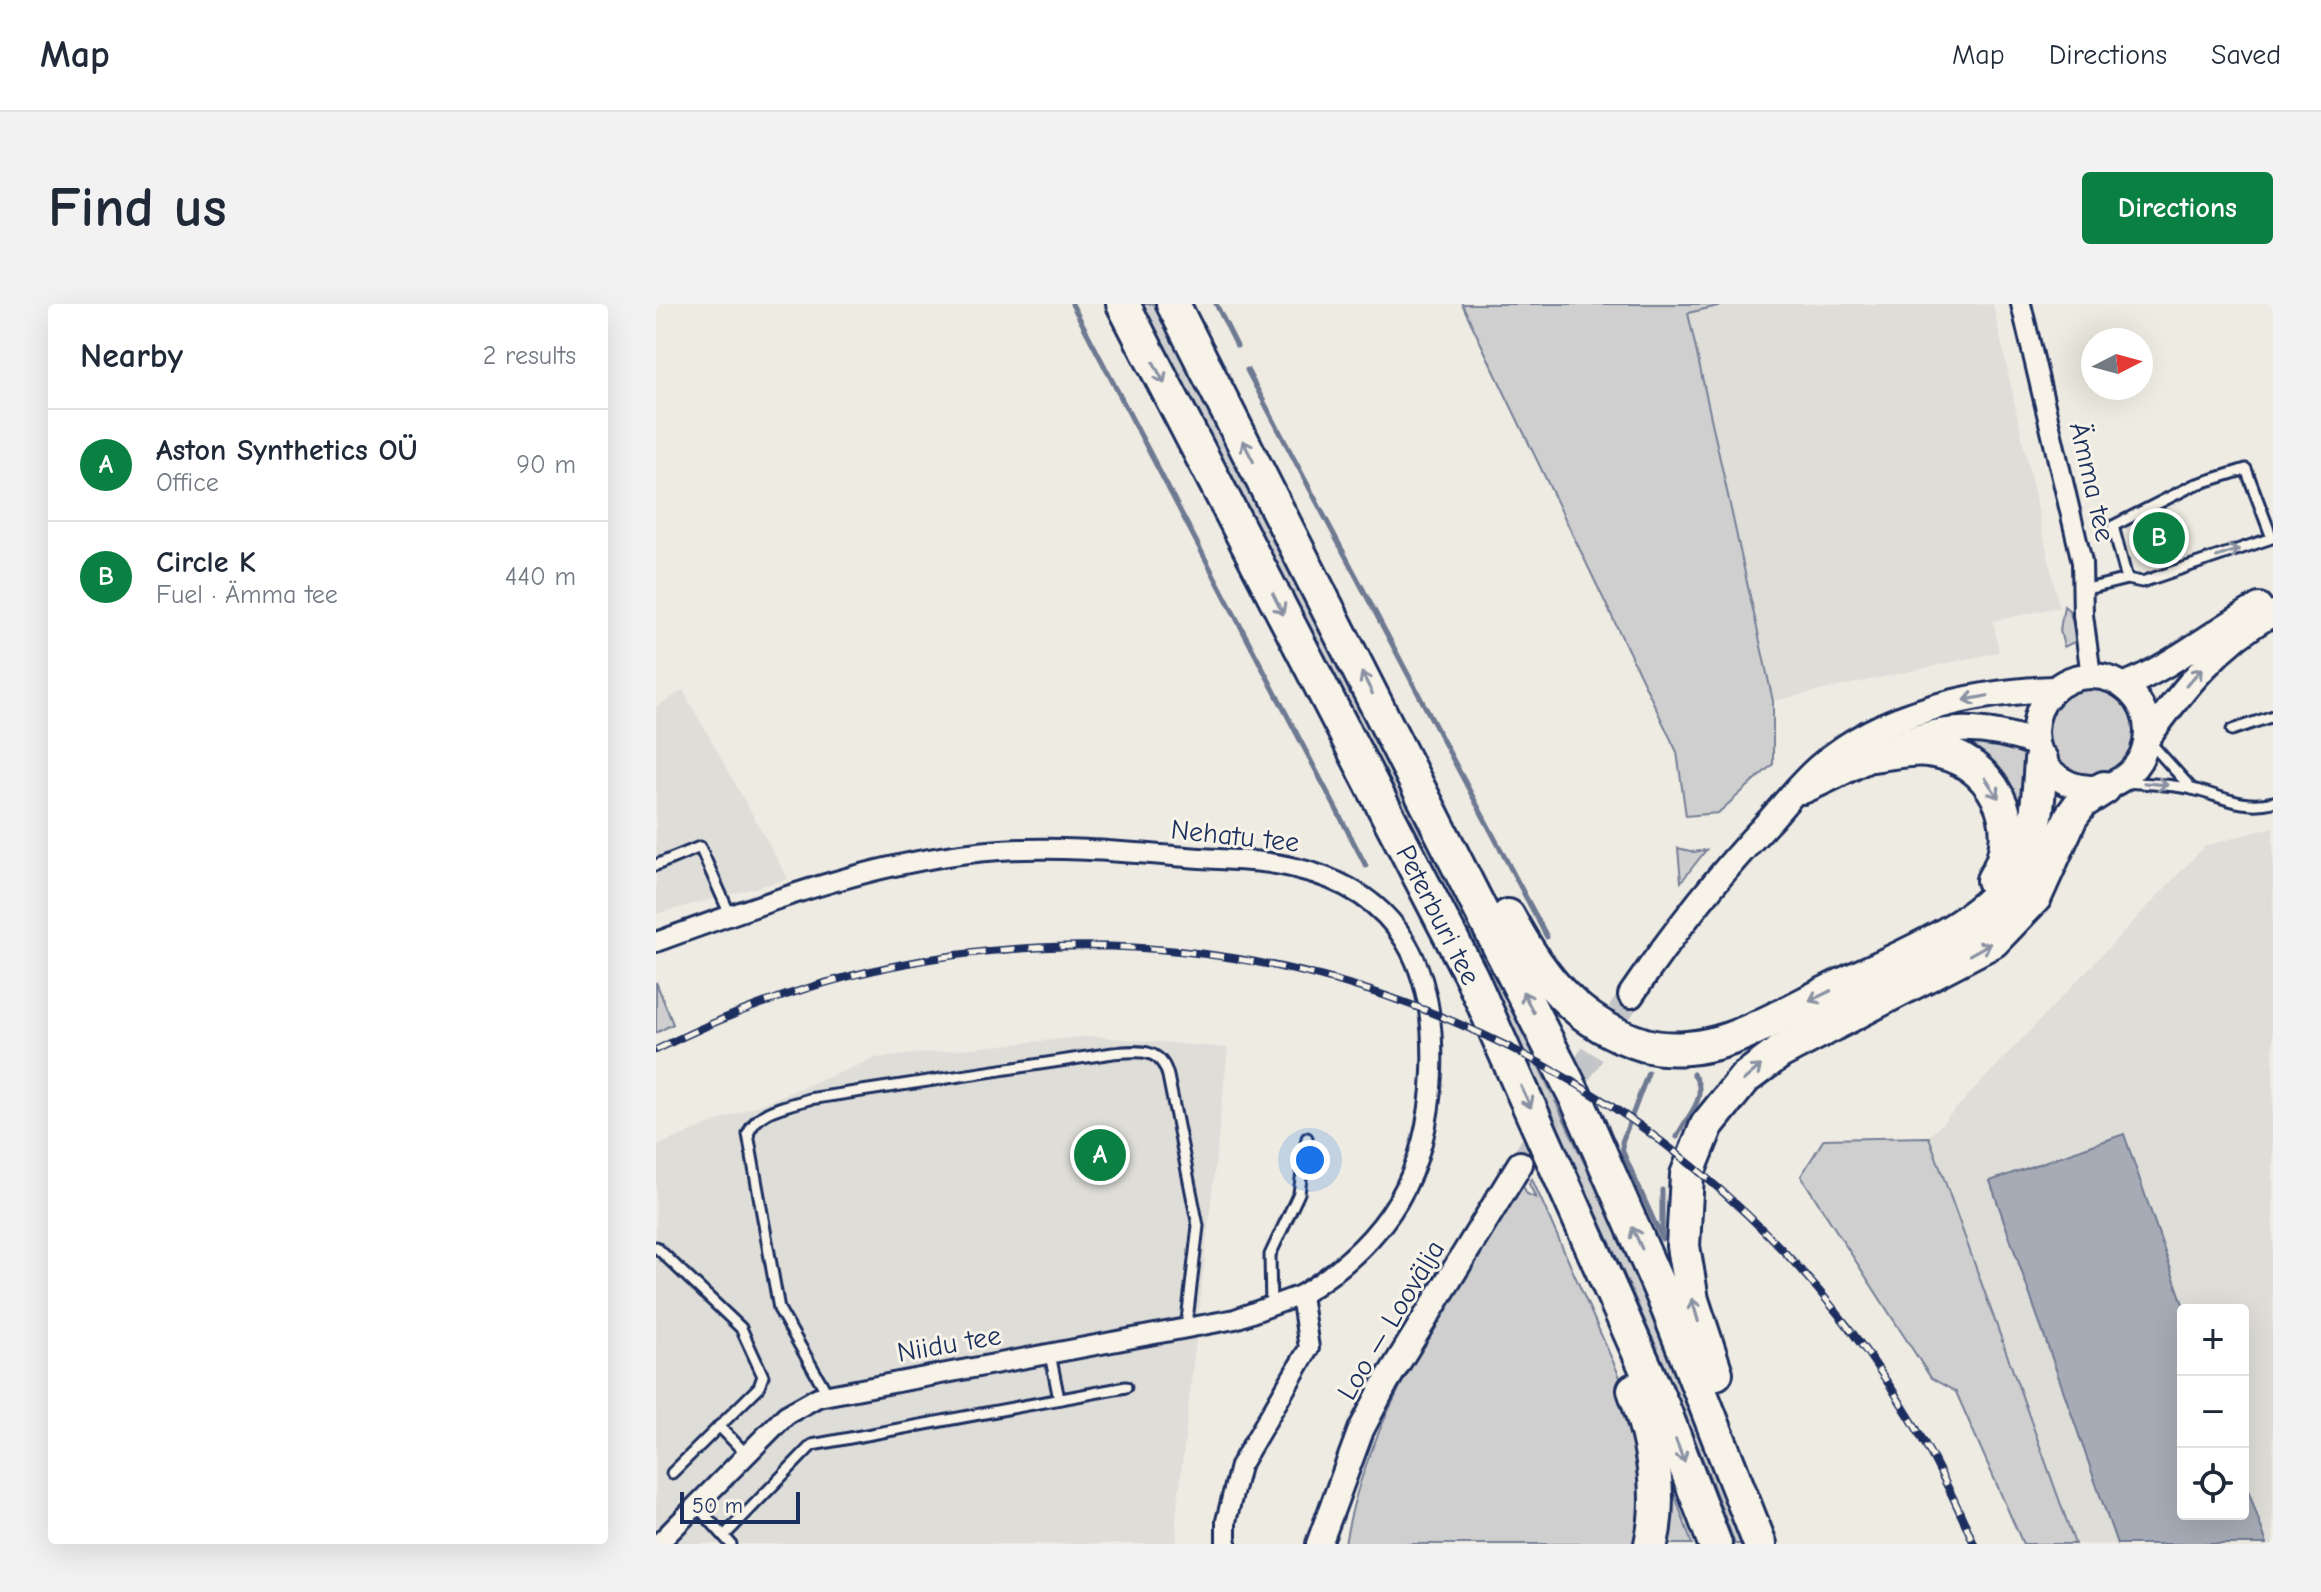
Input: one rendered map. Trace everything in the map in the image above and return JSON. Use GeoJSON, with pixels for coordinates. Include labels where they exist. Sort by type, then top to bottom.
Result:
{"type":"FeatureCollection","features":[{"type":"Feature","properties":{"kind":"highway","name":"Peterburi tee"},"geometry":{"type":"LineString","coordinates":[[1123,304],[1471,976],[1663,1407],[1715,1544]]}},
{"type":"Feature","properties":{"kind":"highway","name":"Peterburi tee"},"geometry":{"type":"LineString","coordinates":[[1173,304],[1578,1102],[1662,1294],[1760,1544]]}},
{"type":"Feature","properties":{"kind":"highway"},"geometry":{"type":"LineString","coordinates":[[1872,755],[1927,749],[1952,755],[1970,763],[1992,784],[2005,810],[2007,845],[1999,872],[1970,917]]}},
{"type":"Feature","properties":{"kind":"highway"},"geometry":{"type":"LineString","coordinates":[[1402,752],[1471,847],[1529,954],[1562,998],[1599,1027],[1647,1045],[1687,1048],[1728,1040],[1932,940],[1970,917],[2013,878],[2025,857],[2037,815],[2038,752]]}},
{"type":"Feature","properties":{"kind":"highway"},"geometry":{"type":"LineString","coordinates":[[1760,1544],[1763,1493],[1706,1348],[1692,1300],[1683,1246],[1687,1175],[1698,1144],[1728,1098],[1745,1078],[1771,1058],[1993,941],[2035,897],[2080,804],[2112,785]]}},
{"type":"Feature","properties":{"kind":"highway"},"geometry":{"type":"LineString","coordinates":[[1584,1225],[1586,1275],[1648,1432],[1655,1467],[1655,1528],[1651,1544]]}},
{"type":"Feature","properties":{"kind":"street","name":"Ämma tee"},"geometry":{"type":"LineString","coordinates":[[2021,304],[2082,562],[2091,676]]}},
{"type":"Feature","properties":{"kind":"street"},"geometry":{"type":"LineString","coordinates":[[2123,686],[2156,672],[2222,627],[2273,602]]}},
{"type":"Feature","properties":{"kind":"street"},"geometry":{"type":"LineString","coordinates":[[1793,795],[1872,755],[1928,732],[1959,728],[1994,730],[2038,752],[2053,775],[2068,785],[2086,789],[2112,785],[2137,763],[2147,739],[2201,669],[2273,613]]}},
{"type":"Feature","properties":{"kind":"street"},"geometry":{"type":"LineString","coordinates":[[1631,995],[1673,933],[1821,765],[1902,719],[1987,696],[2053,689],[2078,677],[2091,676],[2123,686],[2143,709],[2147,739]]}},
{"type":"Feature","properties":{"kind":"street"},"geometry":{"type":"LineString","coordinates":[[2038,752],[2037,714],[2053,689]]}},
{"type":"Feature","properties":{"kind":"street","name":"Nehatu tee"},"geometry":{"type":"LineString","coordinates":[[656,942],[880,869],[965,853],[1027,849],[1158,855],[1294,867],[1328,878],[1359,894],[1395,929],[1423,972],[1432,1023],[1426,1132],[1417,1164],[1388,1219],[1338,1272],[1301,1295]]}},
{"type":"Feature","properties":{"kind":"street","name":"Loo — Loovälja"},"geometry":{"type":"LineString","coordinates":[[1319,1544],[1361,1430],[1386,1382],[1520,1164]]}},
{"type":"Feature","properties":{"kind":"street"},"geometry":{"type":"LineString","coordinates":[[1226,1544],[1226,1521],[1240,1466],[1309,1348],[1301,1295]]}},
{"type":"Feature","properties":{"kind":"street","name":"Niidu tee"},"geometry":{"type":"LineString","coordinates":[[658,1544],[799,1405],[828,1395],[1186,1329],[1271,1308],[1301,1295]]}},
{"type":"Feature","properties":{"kind":"street","name":"Loo — Loovälja"},"geometry":{"type":"LineString","coordinates":[[1330,1544],[1331,1515]]}},
{"type":"Feature","properties":{"kind":"lane"},"geometry":{"type":"LineString","coordinates":[[2083,590],[2127,579],[2142,582],[2272,538],[2246,469],[2194,485],[2113,526],[2127,579]]}},
{"type":"Feature","properties":{"kind":"lane"},"geometry":{"type":"LineString","coordinates":[[2232,730],[2273,716]]}},
{"type":"Feature","properties":{"kind":"lane"},"geometry":{"type":"LineString","coordinates":[[2147,739],[2192,789]]}},
{"type":"Feature","properties":{"kind":"lane"},"geometry":{"type":"LineString","coordinates":[[2112,785],[2192,789],[2230,802],[2258,806],[2273,802]]}},
{"type":"Feature","properties":{"kind":"lane"},"geometry":{"type":"LineString","coordinates":[[656,865],[700,847],[731,917]]}},
{"type":"Feature","properties":{"kind":"lane"},"geometry":{"type":"LineString","coordinates":[[828,1395],[779,1309],[748,1134],[753,1122],[763,1114],[809,1099],[1113,1053],[1146,1050],[1156,1055],[1168,1076],[1198,1226],[1186,1329]]}},
{"type":"Feature","properties":{"kind":"lane"},"geometry":{"type":"LineString","coordinates":[[1271,1308],[1270,1255],[1299,1193],[1307,1138]]}},
{"type":"Feature","properties":{"kind":"lane"},"geometry":{"type":"LineString","coordinates":[[656,1247],[741,1328],[762,1368],[759,1387],[672,1473]]}},
{"type":"Feature","properties":{"kind":"lane"},"geometry":{"type":"LineString","coordinates":[[1050,1354],[1059,1399]]}},
{"type":"Feature","properties":{"kind":"lane"},"geometry":{"type":"LineString","coordinates":[[696,1505],[728,1540],[812,1445],[1126,1387]]}},
{"type":"Feature","properties":{"kind":"lane"},"geometry":{"type":"LineString","coordinates":[[719,1426],[747,1455]]}},
{"type":"Feature","properties":{"kind":"shaded area"},"geometry":{"type":"Polygon","coordinates":[[[1142,304],[1155,304],[1387,757],[1522,1031],[1639,1284],[1744,1544],[1735,1544],[1652,1337],[1528,1068],[1365,738],[1142,304]]]}},
{"type":"Feature","properties":{"kind":"shaded area"},"geometry":{"type":"Polygon","coordinates":[[[1462,304],[1726,304],[1688,313],[1773,701],[1773,764],[1718,813],[1686,816],[1677,752],[1462,304]]]}},
{"type":"Feature","properties":{"kind":"shaded area"},"geometry":{"type":"Polygon","coordinates":[[[1726,304],[1993,304],[2059,607],[1993,621],[1999,652],[1773,701],[1688,312],[1726,304]]]}},
{"type":"Feature","properties":{"kind":"shaded area"},"geometry":{"type":"Polygon","coordinates":[[[2064,606],[2069,610],[2078,640],[2064,647],[2060,630],[2064,606]]]}},
{"type":"Feature","properties":{"kind":"shaded area"},"geometry":{"type":"Polygon","coordinates":[[[2091,684],[2109,688],[2125,698],[2135,714],[2139,732],[2135,750],[2125,766],[2109,776],[2091,780],[2073,776],[2057,766],[2047,750],[2043,732],[2047,714],[2057,698],[2073,688],[2091,684]]]}},
{"type":"Feature","properties":{"kind":"shaded area"},"geometry":{"type":"Polygon","coordinates":[[[683,690],[788,879],[656,914],[656,707],[683,690]]]}},
{"type":"Feature","properties":{"kind":"shaded area"},"geometry":{"type":"Polygon","coordinates":[[[1978,737],[2016,748],[2026,756],[2023,827],[1943,739],[1978,737]]]}},
{"type":"Feature","properties":{"kind":"shaded area"},"geometry":{"type":"Polygon","coordinates":[[[2273,827],[2273,1544],[2075,1544],[1929,1137],[2205,846],[2273,827]]]}},
{"type":"Feature","properties":{"kind":"shaded area"},"geometry":{"type":"Polygon","coordinates":[[[1678,848],[1694,852],[1706,850],[1681,882],[1678,848]]]}},
{"type":"Feature","properties":{"kind":"shaded area"},"geometry":{"type":"Polygon","coordinates":[[[656,982],[673,1024],[656,1033],[656,982]]]}},
{"type":"Feature","properties":{"kind":"shaded area"},"geometry":{"type":"Polygon","coordinates":[[[1090,1036],[1228,1048],[1176,1519],[1177,1544],[656,1544],[656,1146],[876,1058],[1090,1036]]]}},
{"type":"Feature","properties":{"kind":"shaded area"},"geometry":{"type":"Polygon","coordinates":[[[2124,1134],[2183,1304],[2177,1304],[2177,1520],[2249,1520],[2249,1492],[2267,1544],[2117,1544],[1990,1181],[2124,1134]]]}},
{"type":"Feature","properties":{"kind":"shaded area"},"geometry":{"type":"Polygon","coordinates":[[[1929,1137],[2075,1544],[2023,1544],[1956,1392],[1931,1378],[1801,1176],[1824,1139],[1929,1137]]]}},
{"type":"Feature","properties":{"kind":"shaded area"},"geometry":{"type":"Polygon","coordinates":[[[1532,1179],[1627,1393],[1637,1427],[1643,1544],[1345,1544],[1356,1495],[1372,1448],[1416,1356],[1522,1184],[1527,1194],[1536,1198],[1529,1184],[1532,1179]]]}},
{"type":"Feature","properties":{"kind":"shaded area"},"geometry":{"type":"Polygon","coordinates":[[[1669,1479],[1692,1544],[1663,1544],[1669,1479]]]}},
{"type":"Feature","properties":{"kind":"waterway"},"geometry":{"type":"LineString","coordinates":[[1072,304],[1366,866]]}},
{"type":"Feature","properties":{"kind":"waterway"},"geometry":{"type":"LineString","coordinates":[[1216,304],[1237,346]]}},
{"type":"Feature","properties":{"kind":"waterway"},"geometry":{"type":"LineString","coordinates":[[1247,370],[1547,937]]}},
{"type":"Feature","properties":{"kind":"waterway"},"geometry":{"type":"LineString","coordinates":[[1648,1073],[1622,1142],[1623,1152],[1662,1239],[1662,1190]]}},
{"type":"Feature","properties":{"kind":"waterway"},"geometry":{"type":"LineString","coordinates":[[1677,1137],[1698,1098],[1698,1082],[1693,1074]]}},
{"type":"Feature","properties":{"kind":"tunnel"},"geometry":{"type":"LineString","coordinates":[[1520,1164],[1631,995]]}},
{"type":"Feature","properties":{"kind":"railway"},"geometry":{"type":"LineString","coordinates":[[656,1050],[848,977],[1043,947],[1237,959],[1422,1009],[1594,1095],[1748,1215],[1876,1365],[1974,1544]]}},
{"type":"Feature","properties":{"kind":"place","name":"Circle K"},"geometry":{"type":"Point","coordinates":[2159,538]}},
{"type":"Feature","properties":{"kind":"place","name":"Aston Synthetics OÜ"},"geometry":{"type":"Point","coordinates":[1100,1155]}}]}
